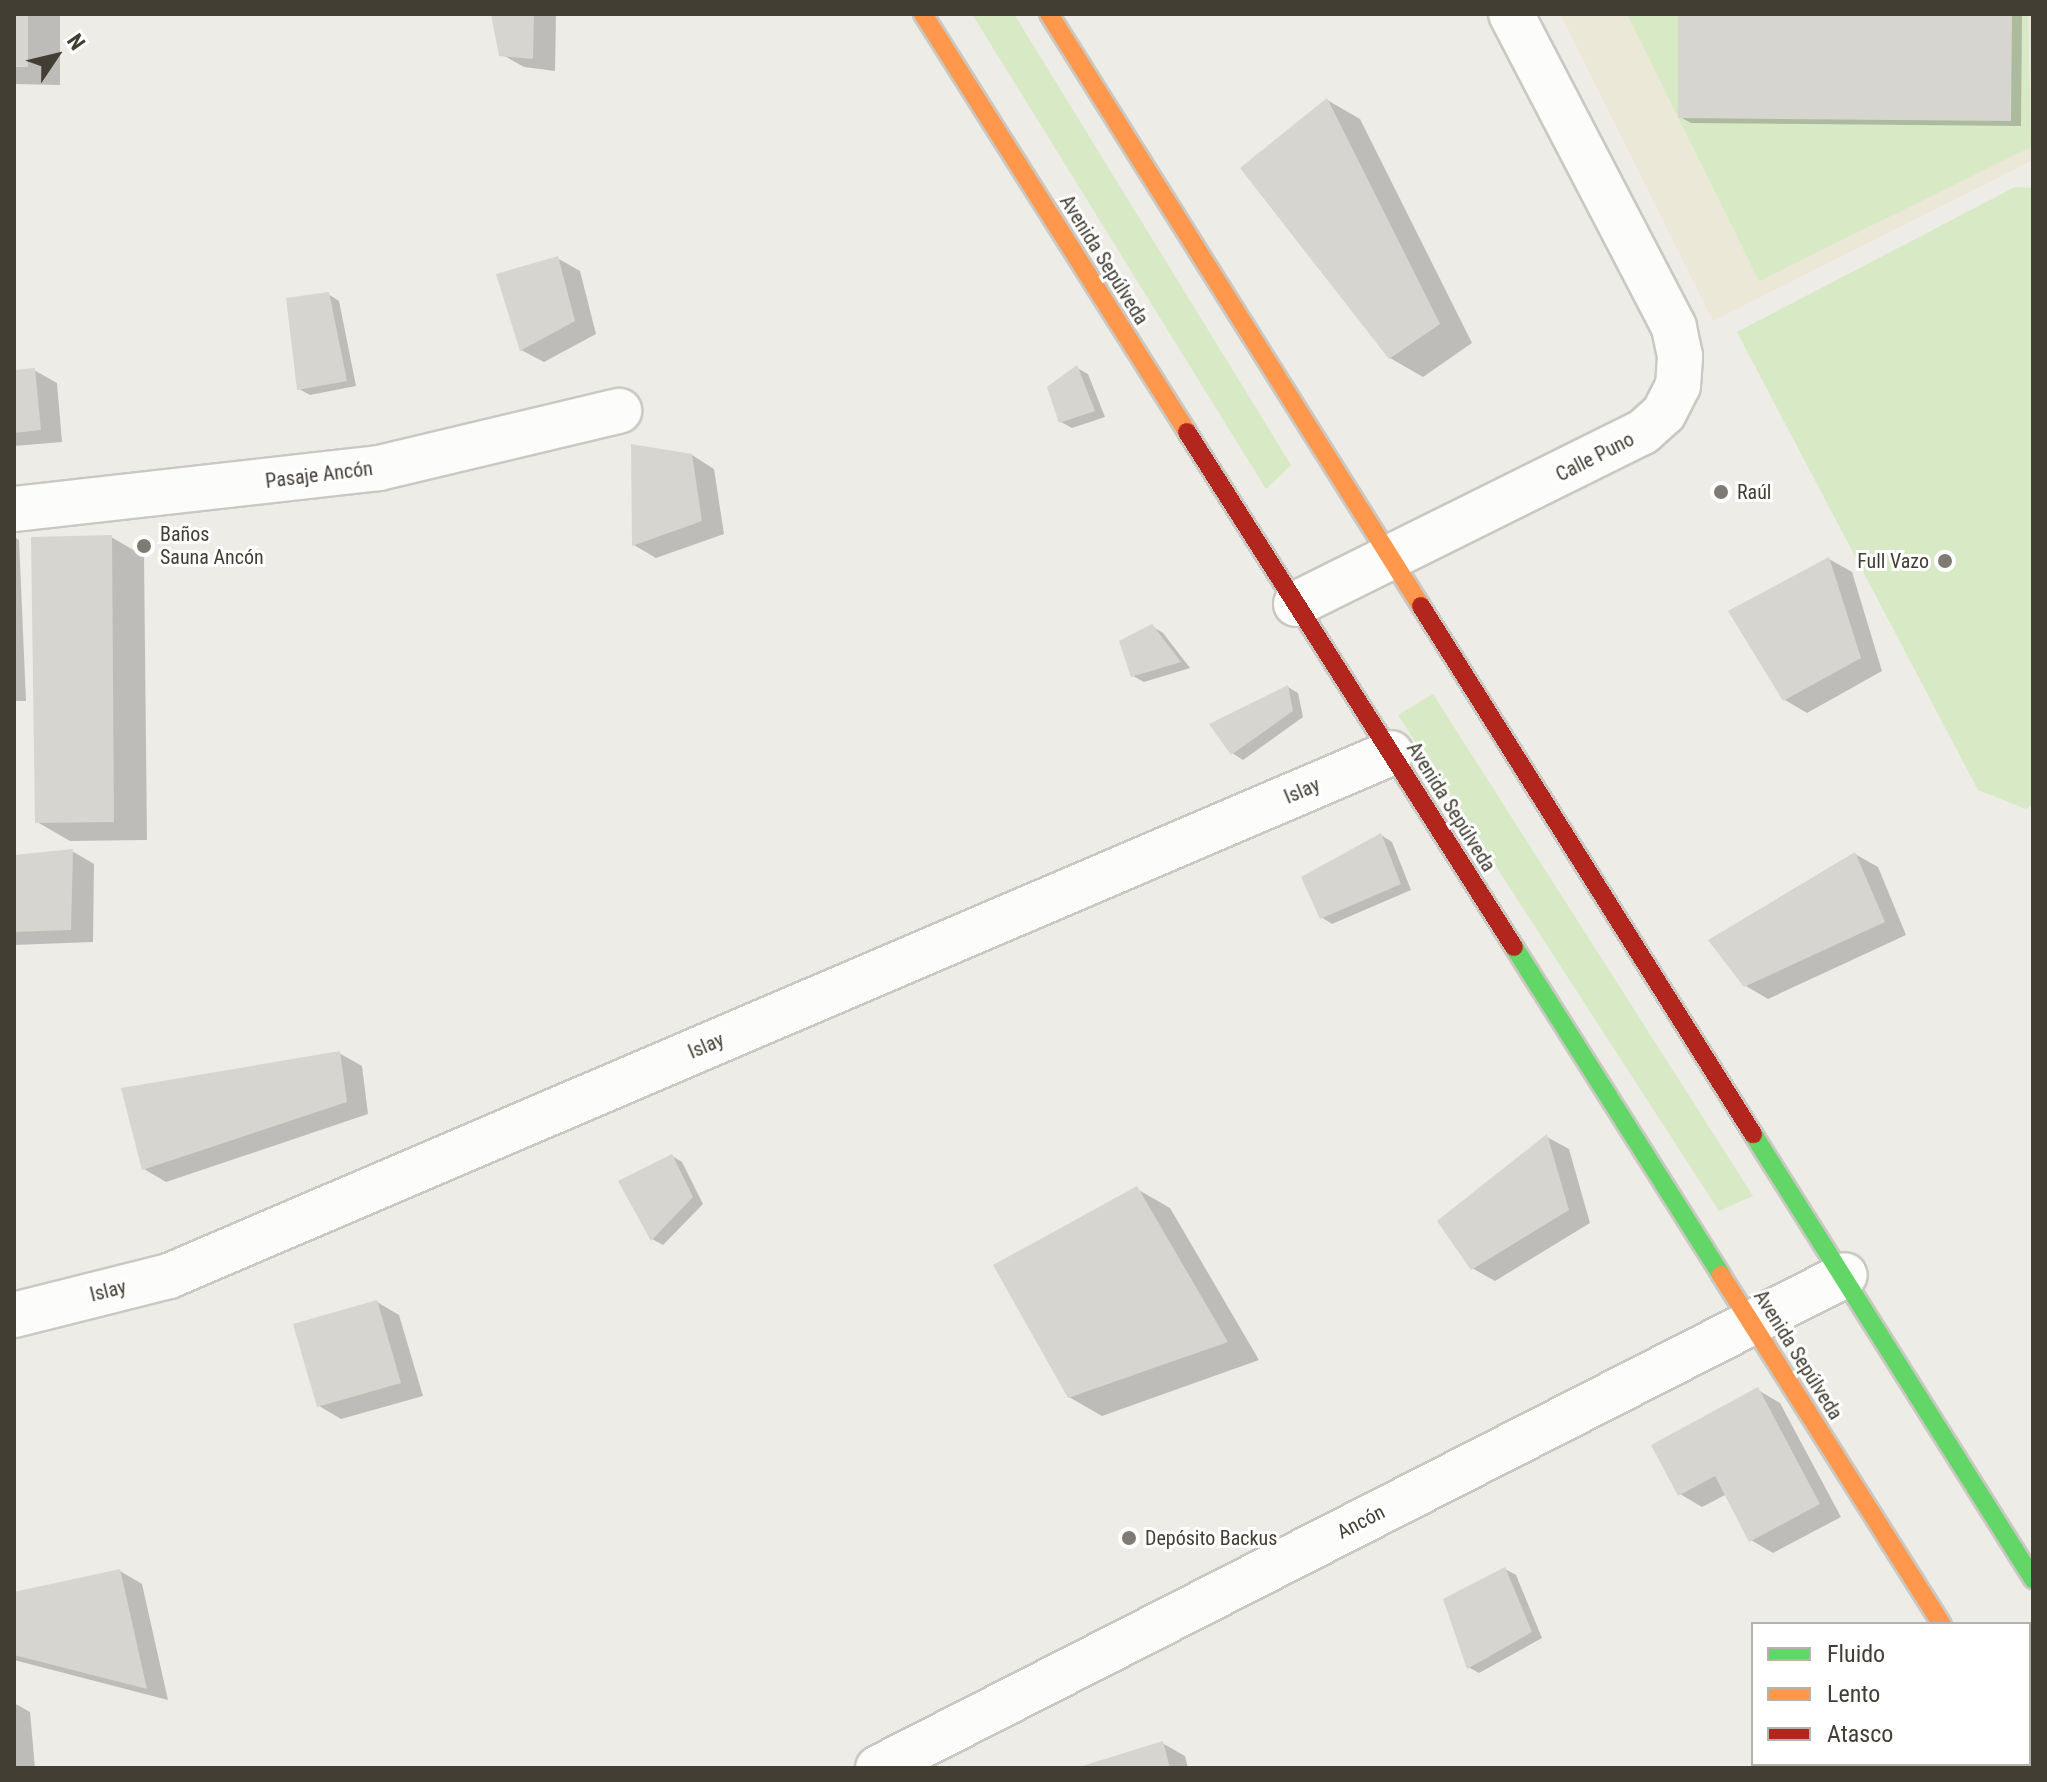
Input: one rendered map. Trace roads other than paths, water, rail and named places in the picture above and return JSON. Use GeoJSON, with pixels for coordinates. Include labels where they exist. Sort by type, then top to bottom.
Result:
{"type":"FeatureCollection","features":[{"type":"Feature","properties":{"kind":"street","name":"Avenida Sepúlveda"},"geometry":{"type":"LineString","coordinates":[[923,14],[1941,1622]]}},
{"type":"Feature","properties":{"kind":"street"},"geometry":{"type":"LineString","coordinates":[[1049,14],[1845,1275],[2033,1579]]}},
{"type":"Feature","properties":{"kind":"street","name":"Calle Puno"},"geometry":{"type":"LineString","coordinates":[[1296,604],[1643,432],[1664,413],[1678,386],[1680,356],[1674,327],[1511,14]]}},
{"type":"Feature","properties":{"kind":"street","name":"Pasaje Ancón"},"geometry":{"type":"LineString","coordinates":[[14,509],[379,468],[619,411]]}},
{"type":"Feature","properties":{"kind":"street","name":"Islay"},"geometry":{"type":"LineString","coordinates":[[14,1315],[169,1276],[1391,753]]}},
{"type":"Feature","properties":{"kind":"street","name":"Ancón"},"geometry":{"type":"LineString","coordinates":[[878,1768],[1845,1275]]}},
{"type":"Feature","properties":{"kind":"place","name":"Raúl"},"geometry":{"type":"Point","coordinates":[1721,492]}},
{"type":"Feature","properties":{"kind":"place","name":"Baños Sauna Ancón"},"geometry":{"type":"Point","coordinates":[144,546]}},
{"type":"Feature","properties":{"kind":"place","name":"Full Vazo"},"geometry":{"type":"Point","coordinates":[1945,561]}},
{"type":"Feature","properties":{"kind":"place","name":"Depósito Backus"},"geometry":{"type":"Point","coordinates":[1129,1538]}}]}
